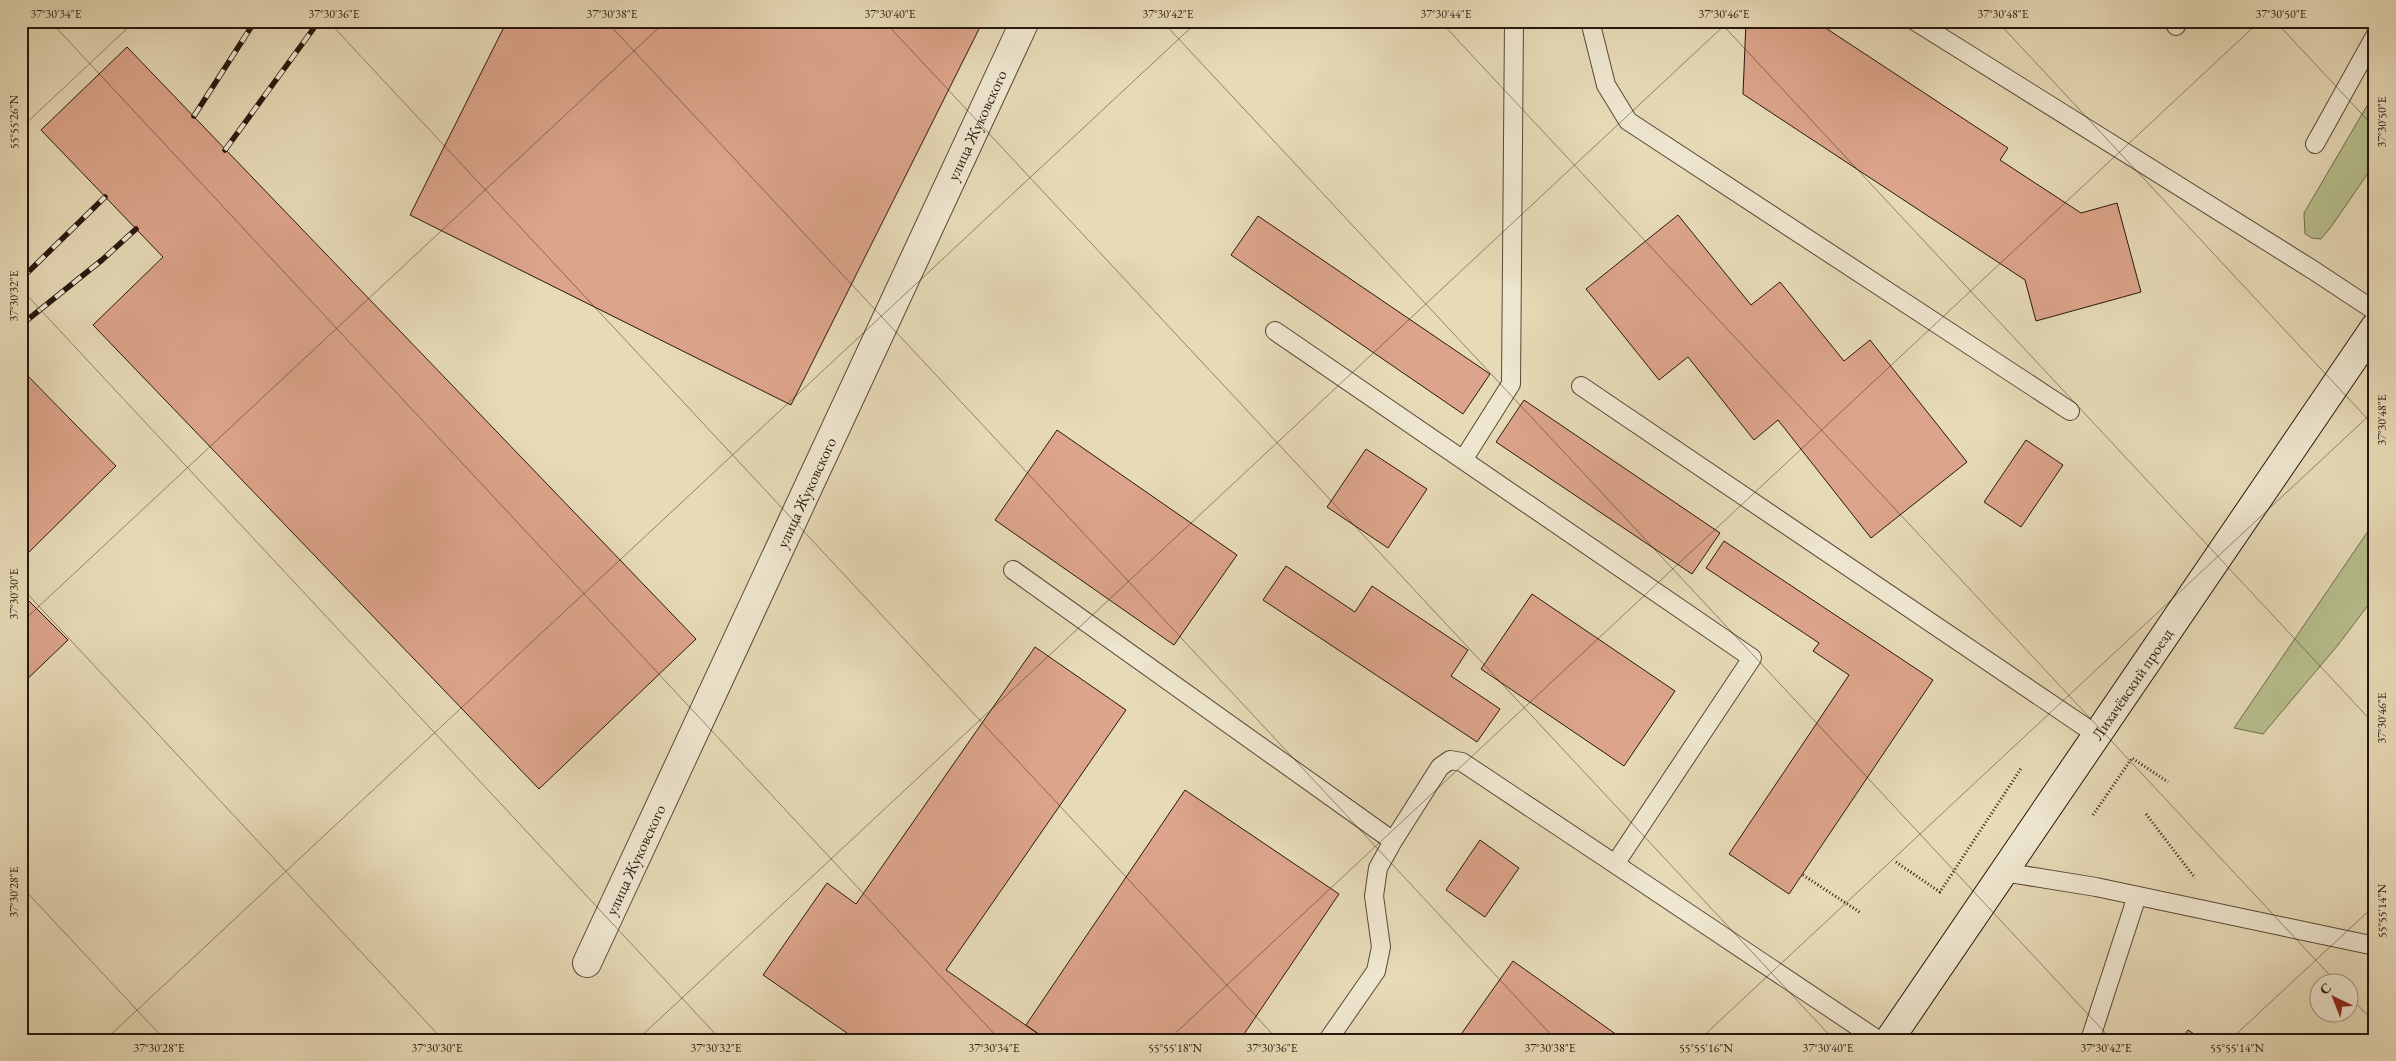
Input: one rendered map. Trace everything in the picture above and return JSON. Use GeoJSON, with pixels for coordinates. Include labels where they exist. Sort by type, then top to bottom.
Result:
{"type":"FeatureCollection","features":[{"type":"Feature","properties":{"kind":"street","name":"улица Жуковского"},"geometry":{"type":"LineString","coordinates":[[587,964],[1025,21]]}},
{"type":"Feature","properties":{"kind":"street","name":"Лихачёвский проезд"},"geometry":{"type":"LineString","coordinates":[[1889,1040],[2375,327]]}},
{"type":"Feature","properties":{"kind":"lane"},"geometry":{"type":"LineString","coordinates":[[1463,460],[1511,384],[1514,21]]}},
{"type":"Feature","properties":{"kind":"lane"},"geometry":{"type":"LineString","coordinates":[[1590,21],[1606,85],[1628,121],[2070,411]]}},
{"type":"Feature","properties":{"kind":"lane"},"geometry":{"type":"LineString","coordinates":[[1915,21],[2296,259],[2375,311]]}},
{"type":"Feature","properties":{"kind":"lane"},"geometry":{"type":"LineString","coordinates":[[2315,144],[2375,36]]}},
{"type":"Feature","properties":{"kind":"lane"},"geometry":{"type":"LineString","coordinates":[[1275,331],[1752,658],[1615,864]]}},
{"type":"Feature","properties":{"kind":"lane"},"geometry":{"type":"LineString","coordinates":[[1582,386],[2097,735]]}},
{"type":"Feature","properties":{"kind":"lane"},"geometry":{"type":"LineString","coordinates":[[1013,570],[1393,841]]}},
{"type":"Feature","properties":{"kind":"lane"},"geometry":{"type":"LineString","coordinates":[[1328,1040],[1376,971],[1381,947],[1374,896],[1378,868],[1440,767],[1450,760],[1462,762],[1878,1040]]}},
{"type":"Feature","properties":{"kind":"lane"},"geometry":{"type":"LineString","coordinates":[[2003,872],[2137,896],[2375,946]]}},
{"type":"Feature","properties":{"kind":"lane"},"geometry":{"type":"LineString","coordinates":[[2090,1040],[2137,896]]}},
{"type":"Feature","properties":{"kind":"path"},"geometry":{"type":"LineString","coordinates":[[2093,815],[2132,758],[2168,782]]}},
{"type":"Feature","properties":{"kind":"path"},"geometry":{"type":"LineString","coordinates":[[1896,862],[1940,892],[2022,767]]}},
{"type":"Feature","properties":{"kind":"path"},"geometry":{"type":"LineString","coordinates":[[2146,814],[2223,914]]}},
{"type":"Feature","properties":{"kind":"path"},"geometry":{"type":"LineString","coordinates":[[1803,875],[1861,914]]}},
{"type":"Feature","properties":{"kind":"green space"},"geometry":{"type":"Polygon","coordinates":[[[2375,92],[2375,163],[2321,239],[2312,238],[2305,234],[2304,213],[2375,92]]]}},
{"type":"Feature","properties":{"kind":"green space"},"geometry":{"type":"Polygon","coordinates":[[[2375,521],[2375,596],[2338,645],[2263,734],[2234,728],[2375,521]]]}},
{"type":"Feature","properties":{"kind":"building"},"geometry":{"type":"Polygon","coordinates":[[[507,21],[983,21],[791,405],[410,215],[507,21]]]}},
{"type":"Feature","properties":{"kind":"building"},"geometry":{"type":"Polygon","coordinates":[[[1746,21],[1815,21],[2008,148],[2000,160],[2081,213],[2117,203],[2141,292],[2036,321],[2025,280],[1743,94],[1746,21]]]}},
{"type":"Feature","properties":{"kind":"building"},"geometry":{"type":"Polygon","coordinates":[[[127,47],[696,639],[539,789],[93,325],[163,257],[41,130],[127,47]]]}},
{"type":"Feature","properties":{"kind":"building"},"geometry":{"type":"Polygon","coordinates":[[[1678,215],[1751,305],[1780,282],[1844,361],[1870,340],[1967,462],[1871,538],[1778,420],[1754,440],[1688,357],[1659,380],[1586,289],[1678,215]]]}},
{"type":"Feature","properties":{"kind":"building"},"geometry":{"type":"Polygon","coordinates":[[[1258,216],[1490,374],[1463,414],[1231,255],[1258,216]]]}},
{"type":"Feature","properties":{"kind":"building"},"geometry":{"type":"Polygon","coordinates":[[[24,372],[116,466],[21,560],[21,375],[24,372]]]}},
{"type":"Feature","properties":{"kind":"building"},"geometry":{"type":"Polygon","coordinates":[[[1524,400],[1720,533],[1692,574],[1496,442],[1524,400]]]}},
{"type":"Feature","properties":{"kind":"building"},"geometry":{"type":"Polygon","coordinates":[[[1057,430],[1237,555],[1174,645],[995,520],[1057,430]]]}},
{"type":"Feature","properties":{"kind":"building"},"geometry":{"type":"Polygon","coordinates":[[[2026,440],[2063,465],[2021,527],[1984,502],[2026,440]]]}},
{"type":"Feature","properties":{"kind":"building"},"geometry":{"type":"Polygon","coordinates":[[[1366,449],[1427,489],[1388,548],[1327,507],[1366,449]]]}},
{"type":"Feature","properties":{"kind":"building"},"geometry":{"type":"Polygon","coordinates":[[[1724,541],[1933,680],[1789,894],[1729,854],[1849,675],[1813,651],[1819,643],[1706,568],[1724,541]]]}},
{"type":"Feature","properties":{"kind":"building"},"geometry":{"type":"Polygon","coordinates":[[[1286,566],[1355,612],[1372,586],[1468,650],[1451,676],[1500,709],[1477,742],[1263,600],[1286,566]]]}},
{"type":"Feature","properties":{"kind":"building"},"geometry":{"type":"Polygon","coordinates":[[[21,593],[68,640],[21,685],[21,593]]]}},
{"type":"Feature","properties":{"kind":"building"},"geometry":{"type":"Polygon","coordinates":[[[1532,594],[1675,691],[1624,766],[1481,669],[1532,594]]]}},
{"type":"Feature","properties":{"kind":"building"},"geometry":{"type":"Polygon","coordinates":[[[1035,647],[1126,710],[946,970],[1047,1040],[857,1040],[763,975],[827,883],[856,904],[1035,647]]]}},
{"type":"Feature","properties":{"kind":"building"},"geometry":{"type":"Polygon","coordinates":[[[1185,790],[1339,894],[1240,1040],[1047,1040],[1026,1025],[1185,790]]]}},
{"type":"Feature","properties":{"kind":"building"},"geometry":{"type":"Polygon","coordinates":[[[1480,840],[1519,868],[1485,917],[1446,890],[1480,840]]]}},
{"type":"Feature","properties":{"kind":"building"},"geometry":{"type":"Polygon","coordinates":[[[1513,961],[1624,1040],[1457,1040],[1513,961]]]}},
{"type":"Feature","properties":{"kind":"building"},"geometry":{"type":"Polygon","coordinates":[[[2188,1030],[2203,1040],[2181,1040],[2188,1030]]]}},
{"type":"Feature","properties":{"kind":"railway"},"geometry":{"type":"LineString","coordinates":[[194,116],[255,21]]}},
{"type":"Feature","properties":{"kind":"railway"},"geometry":{"type":"LineString","coordinates":[[225,150],[319,21]]}},
{"type":"Feature","properties":{"kind":"railway"},"geometry":{"type":"LineString","coordinates":[[21,279],[105,197]]}},
{"type":"Feature","properties":{"kind":"railway"},"geometry":{"type":"LineString","coordinates":[[21,325],[102,260],[136,229]]}}]}
